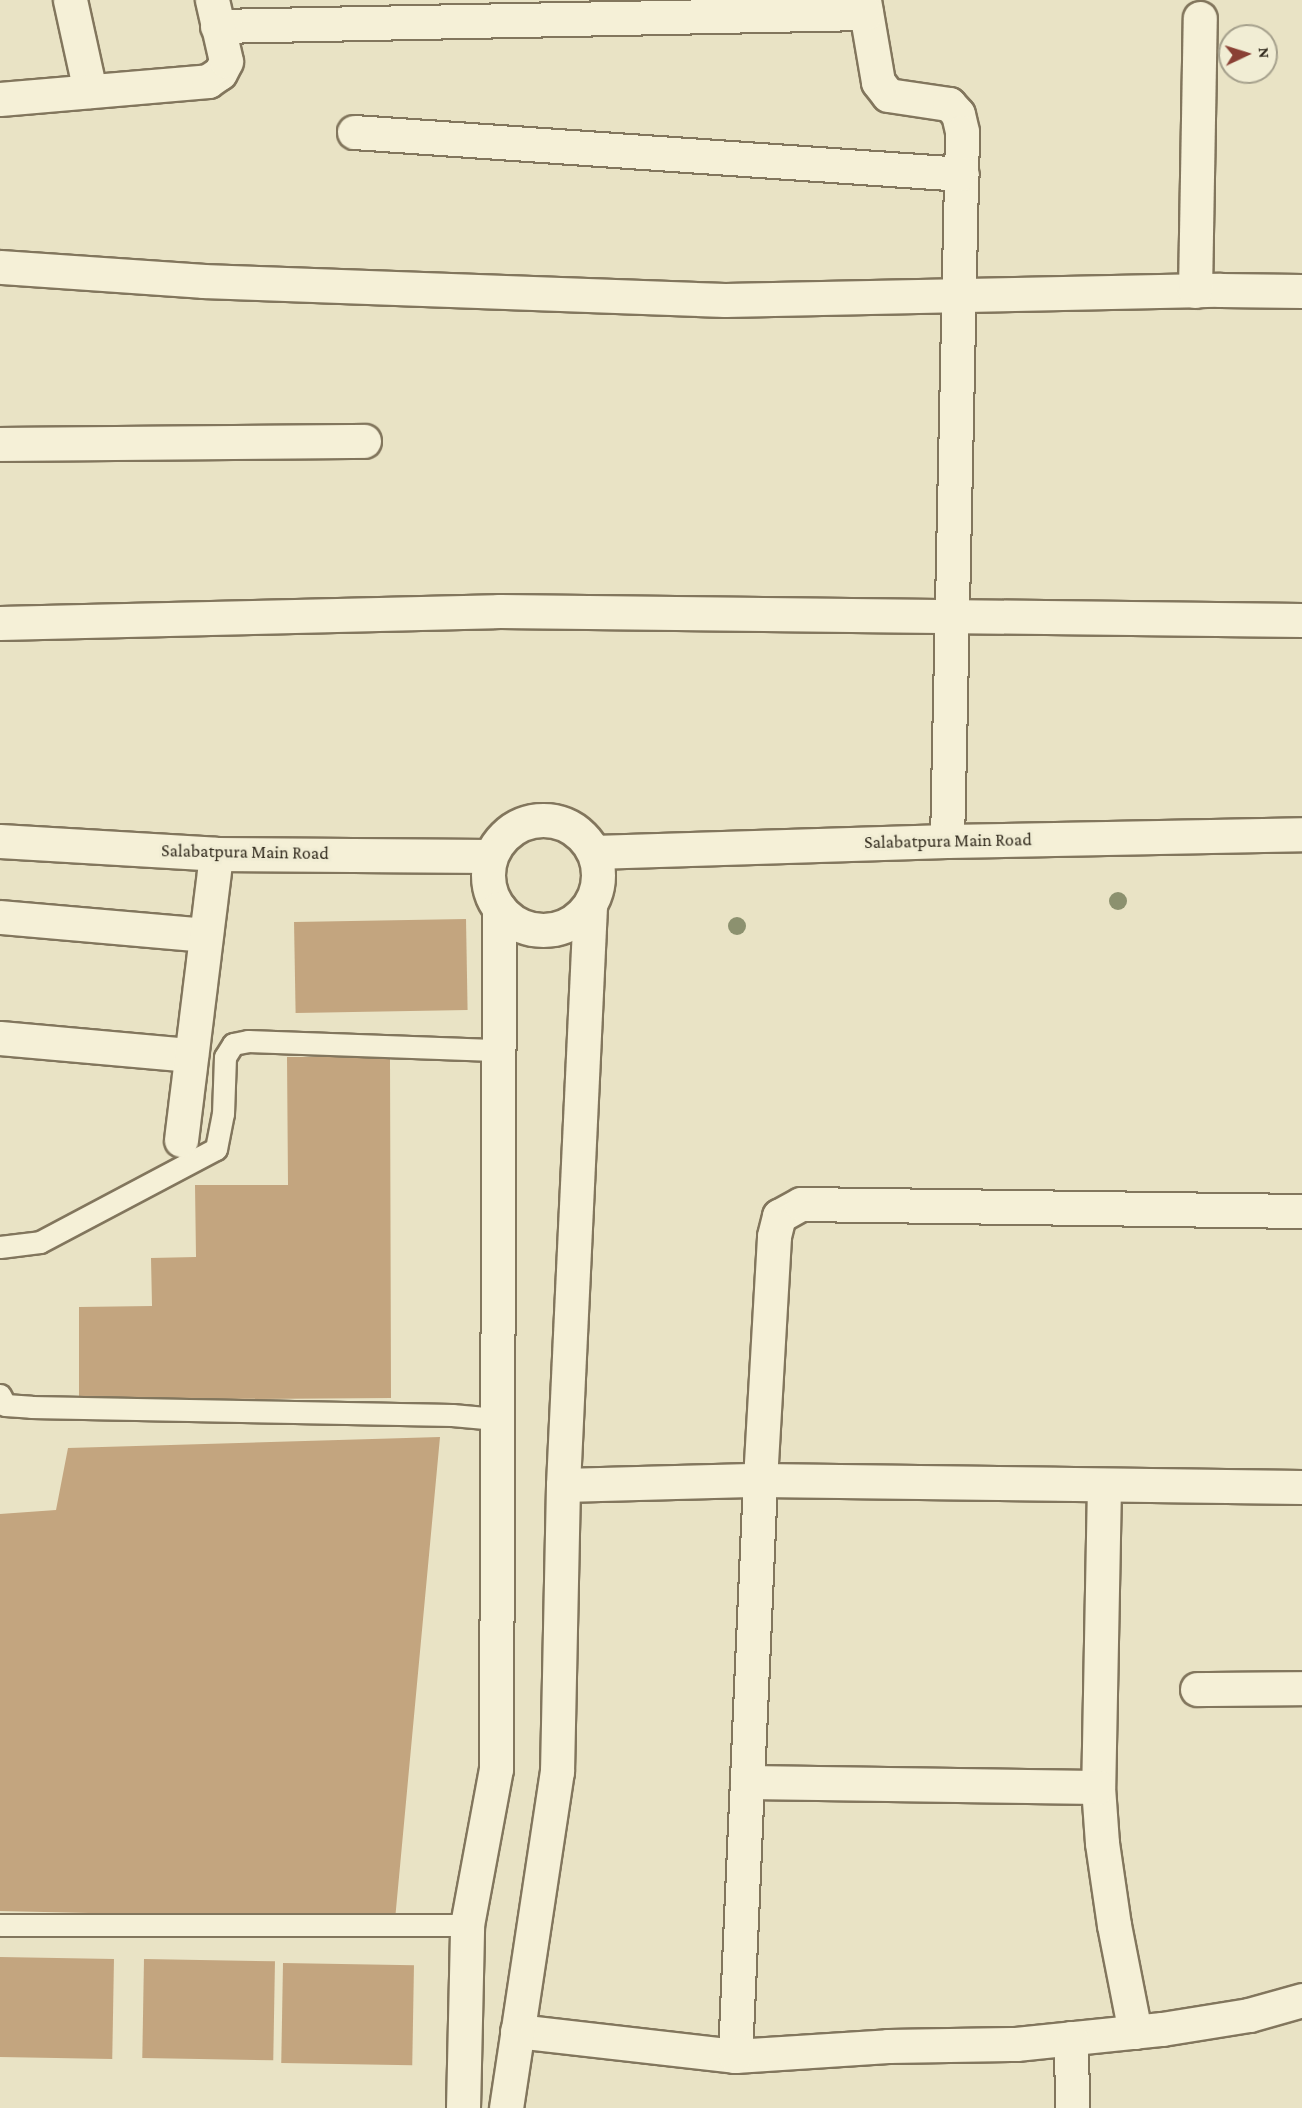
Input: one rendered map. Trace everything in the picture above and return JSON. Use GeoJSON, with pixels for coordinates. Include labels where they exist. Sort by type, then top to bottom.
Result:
{"type":"FeatureCollection","features":[{"type":"Feature","properties":{"kind":"street"},"geometry":{"type":"LineString","coordinates":[[70,0],[90,91]]}},
{"type":"Feature","properties":{"kind":"street"},"geometry":{"type":"LineString","coordinates":[[0,99],[208,81],[220,73],[226,61],[215,13],[865,6],[878,82],[888,95],[949,104],[958,114],[962,132],[947,841]]}},
{"type":"Feature","properties":{"kind":"street"},"geometry":{"type":"LineString","coordinates":[[1195,291],[1200,18]]}},
{"type":"Feature","properties":{"kind":"street"},"geometry":{"type":"LineString","coordinates":[[354,132],[962,174]]}},
{"type":"Feature","properties":{"kind":"street"},"geometry":{"type":"LineString","coordinates":[[0,267],[203,281],[725,300],[1302,291]]}},
{"type":"Feature","properties":{"kind":"street"},"geometry":{"type":"LineString","coordinates":[[0,444],[364,441]]}},
{"type":"Feature","properties":{"kind":"street"},"geometry":{"type":"LineString","coordinates":[[0,622],[500,611],[1302,620]]}},
{"type":"Feature","properties":{"kind":"street"},"geometry":{"type":"LineString","coordinates":[[506,2108],[557,1772],[562,1485],[590,905],[597,888],[598,870],[594,852],[583,836],[568,825],[550,819],[531,820],[514,827],[500,840],[490,856],[487,875],[490,892],[499,908],[519,925],[545,930],[562,927],[578,918],[590,905]]}},
{"type":"Feature","properties":{"kind":"street","name":"Salabatpura Main Road"},"geometry":{"type":"LineString","coordinates":[[594,852],[947,841],[1302,834]]}},
{"type":"Feature","properties":{"kind":"street","name":"Salabatpura Main Road"},"geometry":{"type":"LineString","coordinates":[[0,841],[216,854],[490,856]]}},
{"type":"Feature","properties":{"kind":"street"},"geometry":{"type":"LineString","coordinates":[[181,1140],[204,935],[216,854]]}},
{"type":"Feature","properties":{"kind":"street"},"geometry":{"type":"LineString","coordinates":[[463,2108],[467,1925],[496,1769],[499,908]]}},
{"type":"Feature","properties":{"kind":"street"},"geometry":{"type":"LineString","coordinates":[[0,917],[204,935]]}},
{"type":"Feature","properties":{"kind":"street"},"geometry":{"type":"LineString","coordinates":[[0,1038],[191,1055]]}},
{"type":"Feature","properties":{"kind":"street"},"geometry":{"type":"LineString","coordinates":[[735,2056],[760,1480],[774,1236],[779,1216],[801,1204],[1302,1210]]}},
{"type":"Feature","properties":{"kind":"street"},"geometry":{"type":"LineString","coordinates":[[562,1485],[760,1480],[1302,1487]]}},
{"type":"Feature","properties":{"kind":"street"},"geometry":{"type":"LineString","coordinates":[[1104,1485],[1098,1787],[1102,1843],[1135,2031]]}},
{"type":"Feature","properties":{"kind":"street"},"geometry":{"type":"LineString","coordinates":[[1197,1689],[1302,1688]]}},
{"type":"Feature","properties":{"kind":"street"},"geometry":{"type":"LineString","coordinates":[[747,1782],[1098,1787]]}},
{"type":"Feature","properties":{"kind":"street"},"geometry":{"type":"LineString","coordinates":[[517,2031],[735,2056],[888,2046],[1016,2044],[1249,2015],[1302,2000]]}},
{"type":"Feature","properties":{"kind":"street"},"geometry":{"type":"LineString","coordinates":[[1071,2038],[1072,2108]]}},
{"type":"Feature","properties":{"kind":"lane"},"geometry":{"type":"LineString","coordinates":[[0,1247],[40,1242],[216,1149],[223,1114],[225,1057],[233,1044],[248,1041],[499,1050]]}},
{"type":"Feature","properties":{"kind":"lane"},"geometry":{"type":"LineString","coordinates":[[0,1395],[5,1406],[452,1414],[496,1419]]}},
{"type":"Feature","properties":{"kind":"lane"},"geometry":{"type":"LineString","coordinates":[[0,1925],[467,1925]]}},
{"type":"Feature","properties":{"kind":"building"},"geometry":{"type":"Polygon","coordinates":[[[466,919],[468,1010],[296,1013],[294,922],[466,919]]]}},
{"type":"Feature","properties":{"kind":"building"},"geometry":{"type":"Polygon","coordinates":[[[287,1057],[390,1057],[391,1398],[79,1400],[79,1307],[152,1306],[151,1258],[196,1257],[195,1185],[288,1185],[287,1057]]]}},
{"type":"Feature","properties":{"kind":"building"},"geometry":{"type":"Polygon","coordinates":[[[440,1437],[395,1920],[0,1911],[0,1514],[56,1510],[68,1448],[440,1437]]]}},
{"type":"Feature","properties":{"kind":"building"},"geometry":{"type":"Polygon","coordinates":[[[0,1957],[114,1959],[112,2059],[0,2057],[0,1957]]]}},
{"type":"Feature","properties":{"kind":"building"},"geometry":{"type":"Polygon","coordinates":[[[144,1959],[275,1961],[273,2060],[142,2058],[144,1959]]]}},
{"type":"Feature","properties":{"kind":"building"},"geometry":{"type":"Polygon","coordinates":[[[283,1963],[414,1965],[412,2065],[281,2063],[283,1963]]]}}]}
